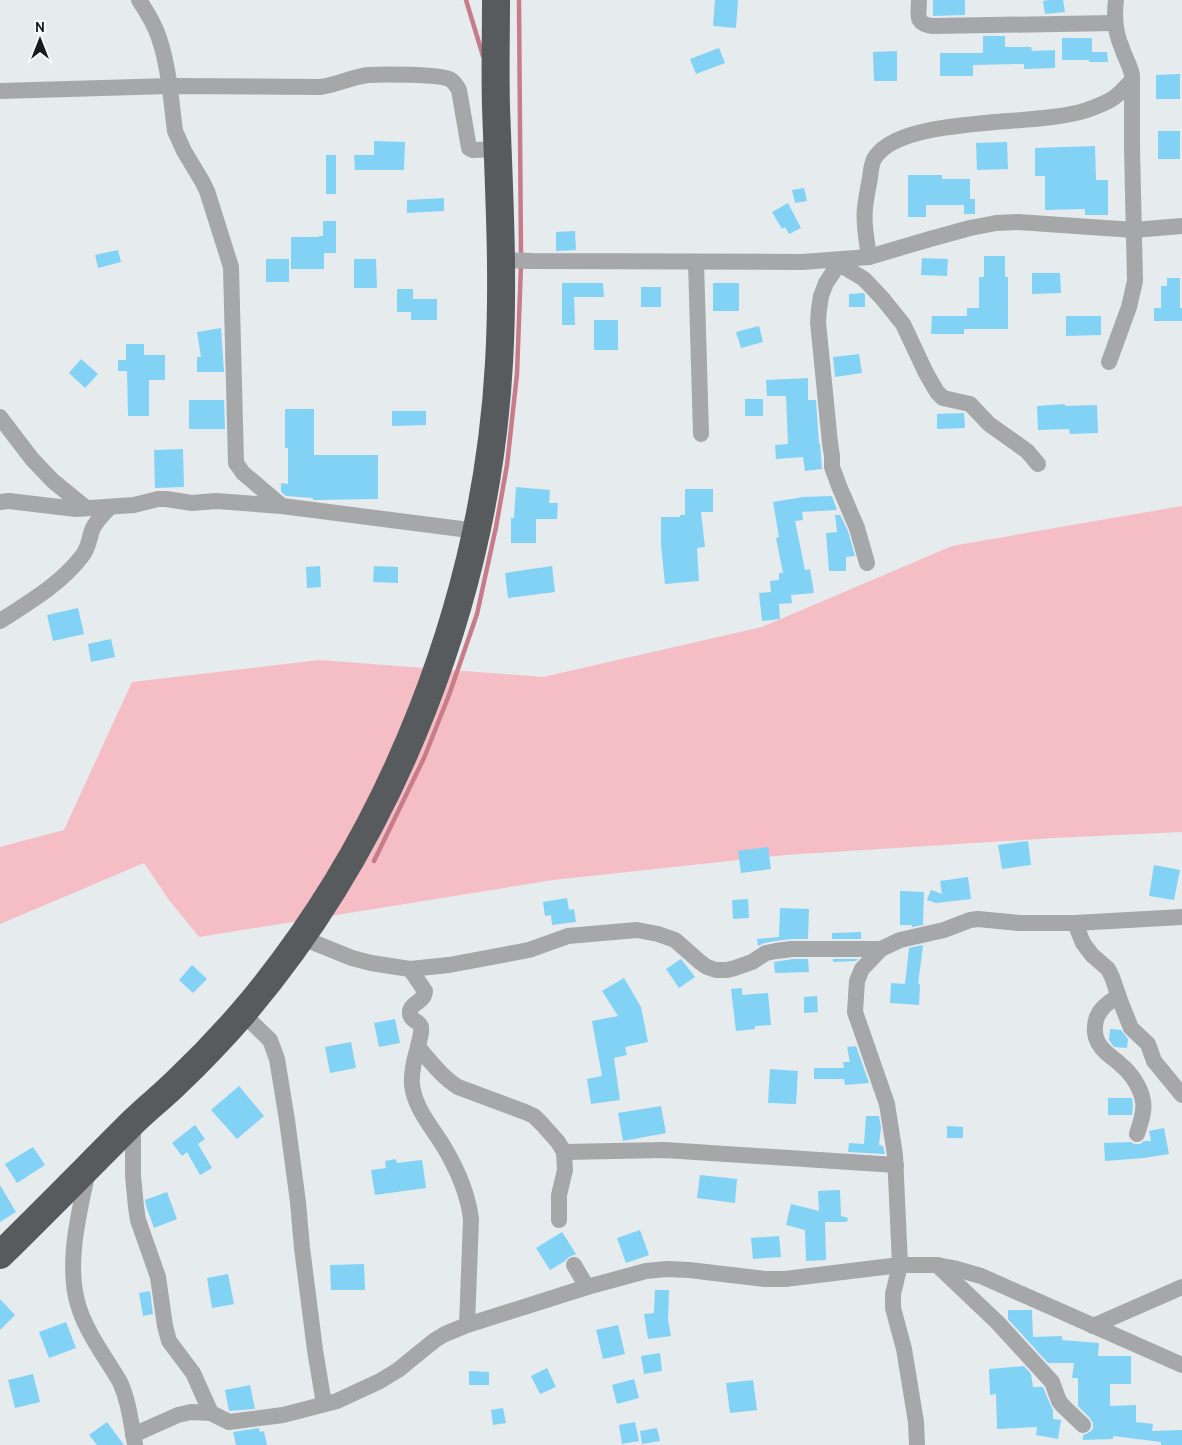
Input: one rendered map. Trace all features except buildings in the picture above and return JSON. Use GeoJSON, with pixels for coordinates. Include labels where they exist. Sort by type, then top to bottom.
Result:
{"type":"FeatureCollection","features":[{"type":"Feature","properties":{"kind":"highway"},"geometry":{"type":"LineString","coordinates":[[0,1255],[133,1123],[178,1082],[242,1013],[323,905],[368,828],[409,743],[448,642],[477,531],[488,473],[493,432],[499,364],[502,260],[496,103],[496,0]]}},
{"type":"Feature","properties":{"kind":"street"},"geometry":{"type":"LineString","coordinates":[[139,0],[152,20],[165,59],[178,141],[202,181],[231,267],[236,463],[243,473],[282,506]]}},
{"type":"Feature","properties":{"kind":"street"},"geometry":{"type":"LineString","coordinates":[[919,0],[919,18],[924,25],[1115,23]]}},
{"type":"Feature","properties":{"kind":"street"},"geometry":{"type":"LineString","coordinates":[[1109,362],[1129,307],[1135,281],[1130,67],[1118,40],[1115,23],[1116,0]]}},
{"type":"Feature","properties":{"kind":"street"},"geometry":{"type":"LineString","coordinates":[[0,91],[170,86],[332,86],[346,80],[368,75],[410,75],[447,78],[455,83],[459,90],[469,148],[473,150],[498,150]]}},
{"type":"Feature","properties":{"kind":"street"},"geometry":{"type":"LineString","coordinates":[[869,257],[864,218],[871,169],[875,157],[898,139],[919,133],[970,124],[1032,120],[1085,110],[1112,99],[1131,82]]}},
{"type":"Feature","properties":{"kind":"street"},"geometry":{"type":"LineString","coordinates":[[502,260],[841,261],[869,257],[930,239],[996,223],[1018,222],[1134,230],[1182,226]]}},
{"type":"Feature","properties":{"kind":"street"},"geometry":{"type":"LineString","coordinates":[[841,261],[864,279],[903,324],[937,392],[944,398],[970,404],[989,424],[1027,451],[1038,464]]}},
{"type":"Feature","properties":{"kind":"street"},"geometry":{"type":"LineString","coordinates":[[841,261],[826,283],[821,296],[818,322],[832,467],[857,528],[867,563]]}},
{"type":"Feature","properties":{"kind":"street"},"geometry":{"type":"LineString","coordinates":[[696,262],[701,434]]}},
{"type":"Feature","properties":{"kind":"street"},"geometry":{"type":"LineString","coordinates":[[0,417],[32,458],[54,481],[86,508]]}},
{"type":"Feature","properties":{"kind":"street"},"geometry":{"type":"LineString","coordinates":[[0,502],[9,501],[76,509],[134,505],[158,499],[192,503],[216,501],[282,506],[477,531]]}},
{"type":"Feature","properties":{"kind":"street"},"geometry":{"type":"LineString","coordinates":[[0,620],[54,585],[79,560],[87,549],[92,529],[110,506]]}},
{"type":"Feature","properties":{"kind":"street"},"geometry":{"type":"LineString","coordinates":[[918,1445],[904,1349],[893,1308],[893,1294],[900,1265],[895,1155],[887,1104],[855,1012],[857,981],[862,969],[881,950],[900,940],[944,930],[970,920],[1075,923],[1182,917]]}},
{"type":"Feature","properties":{"kind":"street"},"geometry":{"type":"LineString","coordinates":[[1075,923],[1083,943],[1092,955],[1108,969],[1131,1028],[1148,1044],[1154,1061],[1182,1095]]}},
{"type":"Feature","properties":{"kind":"street"},"geometry":{"type":"LineString","coordinates":[[300,937],[352,958],[410,969],[449,965],[530,950],[568,936],[637,930],[675,940],[700,962],[716,970],[735,968],[752,962],[766,953],[792,949],[881,950]]}},
{"type":"Feature","properties":{"kind":"street"},"geometry":{"type":"LineString","coordinates":[[410,969],[425,991],[424,998],[411,1008],[410,1012],[411,1017],[418,1022],[421,1029],[412,1076],[416,1102],[445,1148],[463,1186],[470,1208],[471,1228],[467,1325]]}},
{"type":"Feature","properties":{"kind":"street"},"geometry":{"type":"LineString","coordinates":[[1118,996],[1103,1008],[1098,1015],[1095,1021],[1096,1034],[1100,1046],[1123,1066],[1133,1078],[1143,1099],[1143,1110],[1136,1134]]}},
{"type":"Feature","properties":{"kind":"street"},"geometry":{"type":"LineString","coordinates":[[242,1013],[270,1040],[277,1060],[290,1138],[315,1350],[324,1404]]}},
{"type":"Feature","properties":{"kind":"street"},"geometry":{"type":"LineString","coordinates":[[418,1047],[450,1082],[458,1087],[534,1116],[558,1142],[564,1152],[565,1170],[560,1195],[560,1220]]}},
{"type":"Feature","properties":{"kind":"street"},"geometry":{"type":"LineString","coordinates":[[133,1123],[133,1176],[138,1220],[158,1276],[169,1341],[193,1373],[211,1412]]}},
{"type":"Feature","properties":{"kind":"street"},"geometry":{"type":"LineString","coordinates":[[564,1152],[665,1150],[896,1165]]}},
{"type":"Feature","properties":{"kind":"street"},"geometry":{"type":"LineString","coordinates":[[88,1169],[73,1262],[75,1294],[92,1336],[120,1382],[129,1407],[134,1440],[178,1415],[191,1412],[211,1412],[229,1422],[283,1415],[348,1397],[398,1370],[445,1334],[467,1325],[587,1287],[646,1271],[689,1270],[765,1279],[785,1279],[900,1265],[937,1265],[981,1276],[1182,1365]]}},
{"type":"Feature","properties":{"kind":"street"},"geometry":{"type":"LineString","coordinates":[[574,1265],[587,1287]]}},
{"type":"Feature","properties":{"kind":"street"},"geometry":{"type":"LineString","coordinates":[[937,1265],[990,1315],[1052,1382],[1059,1401],[1083,1425]]}},
{"type":"Feature","properties":{"kind":"street"},"geometry":{"type":"LineString","coordinates":[[1093,1326],[1182,1287]]}},
{"type":"Feature","properties":{"kind":"shaded area"},"geometry":{"type":"Polygon","coordinates":[[[1182,506],[1182,832],[785,855],[553,880],[199,937],[169,900],[144,863],[0,924],[0,847],[64,830],[132,682],[319,660],[543,677],[762,627],[952,546],[1182,506]]]}},
{"type":"Feature","properties":{"kind":"waterway"},"geometry":{"type":"LineString","coordinates":[[466,0],[483,56]]}},
{"type":"Feature","properties":{"kind":"waterway"},"geometry":{"type":"LineString","coordinates":[[519,0],[521,257]]}},
{"type":"Feature","properties":{"kind":"waterway"},"geometry":{"type":"LineString","coordinates":[[374,861],[424,758],[449,695],[477,614],[507,465],[517,374],[521,265]]}}]}
